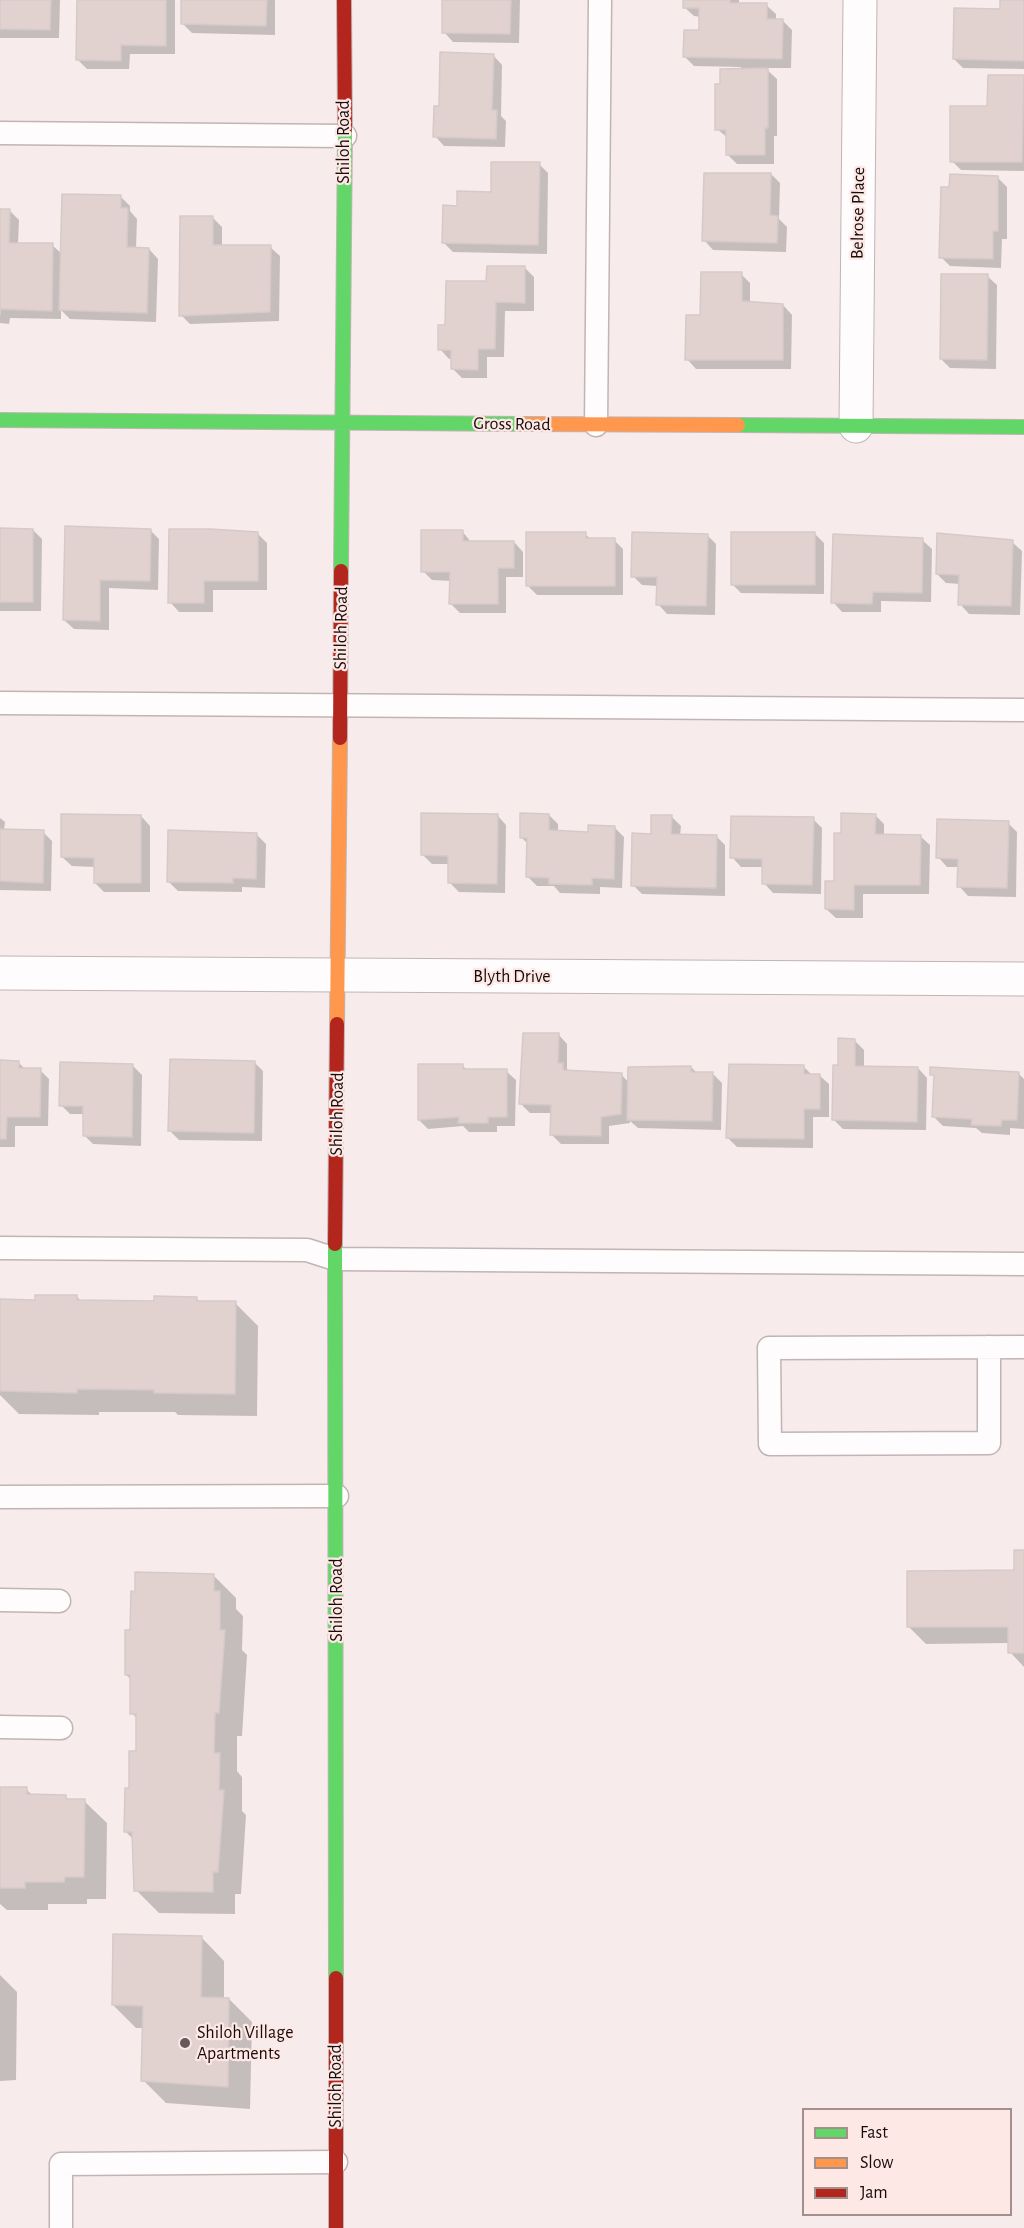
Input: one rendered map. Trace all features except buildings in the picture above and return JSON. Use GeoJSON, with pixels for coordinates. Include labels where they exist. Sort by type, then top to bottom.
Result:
{"type":"FeatureCollection","features":[{"type":"Feature","properties":{"kind":"street","name":"Shiloh Road"},"geometry":{"type":"LineString","coordinates":[[336,2228],[335,1259],[343,423],[344,0]]}},
{"type":"Feature","properties":{"kind":"street","name":"Belrose Place"},"geometry":{"type":"LineString","coordinates":[[856,426],[860,0]]}},
{"type":"Feature","properties":{"kind":"street","name":"Gross Road"},"geometry":{"type":"LineString","coordinates":[[0,420],[1024,427]]}},
{"type":"Feature","properties":{"kind":"street","name":"Blyth Drive"},"geometry":{"type":"LineString","coordinates":[[0,973],[1024,980]]}},
{"type":"Feature","properties":{"kind":"lane"},"geometry":{"type":"LineString","coordinates":[[596,425],[600,0]]}},
{"type":"Feature","properties":{"kind":"lane"},"geometry":{"type":"LineString","coordinates":[[0,133],[345,136]]}},
{"type":"Feature","properties":{"kind":"lane"},"geometry":{"type":"LineString","coordinates":[[0,703],[1024,710]]}},
{"type":"Feature","properties":{"kind":"lane"},"geometry":{"type":"LineString","coordinates":[[0,1248],[307,1250],[335,1259],[1024,1264]]}},
{"type":"Feature","properties":{"kind":"lane"},"geometry":{"type":"LineString","coordinates":[[989,1347],[988,1443],[770,1444],[769,1348],[989,1347],[1024,1347]]}},
{"type":"Feature","properties":{"kind":"lane"},"geometry":{"type":"LineString","coordinates":[[0,1497],[337,1496]]}},
{"type":"Feature","properties":{"kind":"lane"},"geometry":{"type":"LineString","coordinates":[[0,1600],[59,1601]]}},
{"type":"Feature","properties":{"kind":"lane"},"geometry":{"type":"LineString","coordinates":[[0,1727],[61,1728]]}},
{"type":"Feature","properties":{"kind":"lane"},"geometry":{"type":"LineString","coordinates":[[61,2228],[61,2164],[336,2162]]}},
{"type":"Feature","properties":{"kind":"traffic: fast"},"geometry":{"type":"LineString","coordinates":[[341,571],[345,129]]}},
{"type":"Feature","properties":{"kind":"traffic: fast"},"geometry":{"type":"LineString","coordinates":[[0,420],[525,424]]}},
{"type":"Feature","properties":{"kind":"traffic: fast"},"geometry":{"type":"LineString","coordinates":[[738,425],[1024,427]]}},
{"type":"Feature","properties":{"kind":"traffic: fast"},"geometry":{"type":"LineString","coordinates":[[335,1244],[336,1978]]}},
{"type":"Feature","properties":{"kind":"traffic: slow"},"geometry":{"type":"LineString","coordinates":[[525,424],[738,425]]}},
{"type":"Feature","properties":{"kind":"traffic: slow"},"geometry":{"type":"LineString","coordinates":[[337,1024],[340,738]]}},
{"type":"Feature","properties":{"kind":"traffic: jam"},"geometry":{"type":"LineString","coordinates":[[344,0],[345,129]]}},
{"type":"Feature","properties":{"kind":"traffic: jam"},"geometry":{"type":"LineString","coordinates":[[340,738],[341,571]]}},
{"type":"Feature","properties":{"kind":"traffic: jam"},"geometry":{"type":"LineString","coordinates":[[335,1244],[337,1024]]}},
{"type":"Feature","properties":{"kind":"traffic: jam"},"geometry":{"type":"LineString","coordinates":[[336,1978],[336,2228]]}},
{"type":"Feature","properties":{"kind":"place","name":"Shiloh Village Apartments"},"geometry":{"type":"Point","coordinates":[185,2043]}}]}
